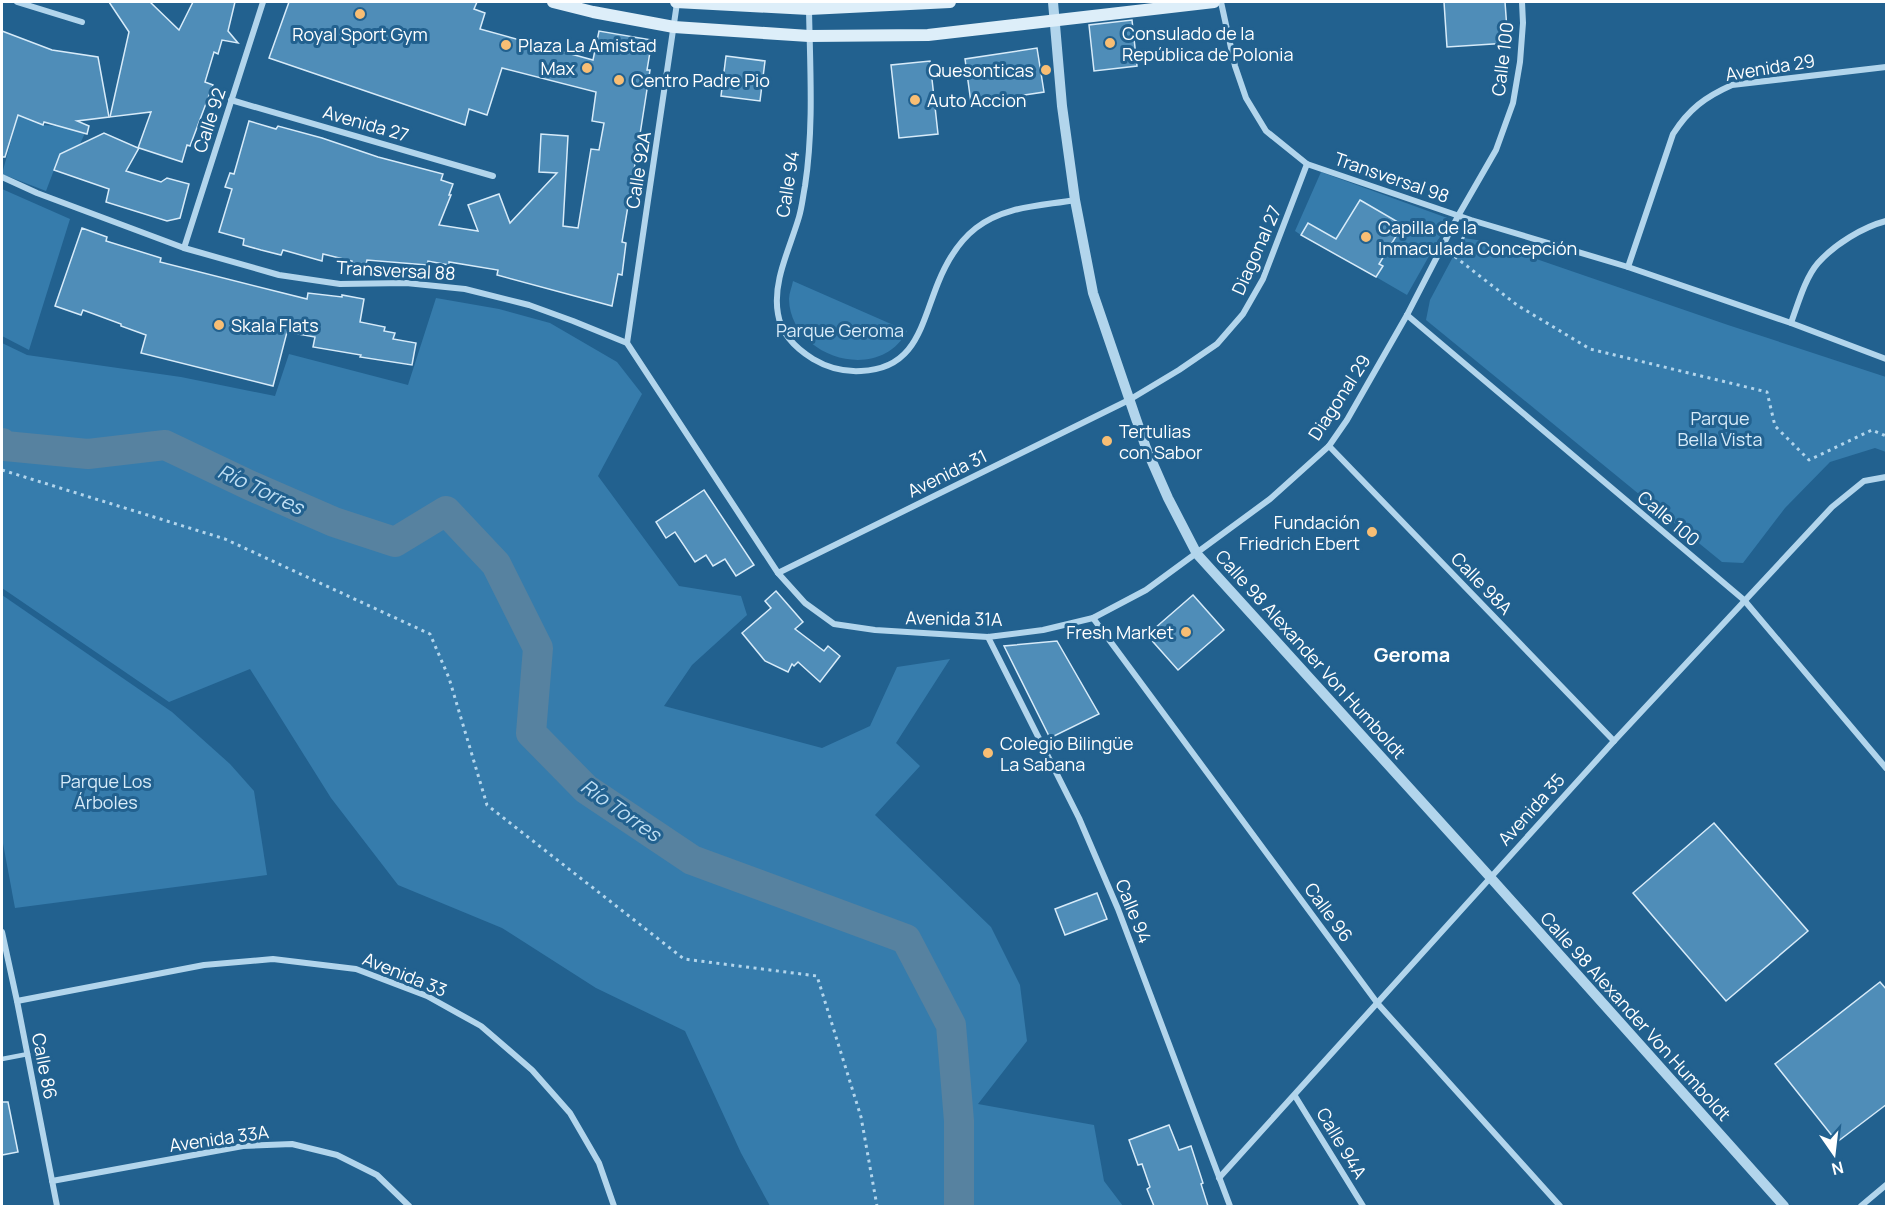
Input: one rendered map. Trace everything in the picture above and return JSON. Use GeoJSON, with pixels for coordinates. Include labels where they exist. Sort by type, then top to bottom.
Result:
{"type":"FeatureCollection","features":[{"type":"Feature","properties":{"kind":"main road"},"geometry":{"type":"LineString","coordinates":[[553,2],[674,27],[809,36],[928,35],[1214,2]]}},
{"type":"Feature","properties":{"kind":"main road"},"geometry":{"type":"LineString","coordinates":[[676,2],[809,9],[950,2]]}},
{"type":"Feature","properties":{"kind":"street"},"geometry":{"type":"LineString","coordinates":[[17,2],[81,22]]}},
{"type":"Feature","properties":{"kind":"street","name":"Calle 92"},"geometry":{"type":"LineString","coordinates":[[184,249],[262,2]]}},
{"type":"Feature","properties":{"kind":"street","name":"Calle 92A"},"geometry":{"type":"LineString","coordinates":[[627,343],[676,2]]}},
{"type":"Feature","properties":{"kind":"street","name":"Calle 98 Alexander Von Humboldt"},"geometry":{"type":"LineString","coordinates":[[1053,2],[1062,106],[1075,200],[1093,293],[1146,448],[1168,498],[1197,554],[1784,1206]]}},
{"type":"Feature","properties":{"kind":"street","name":"Transversal 98"},"geometry":{"type":"LineString","coordinates":[[1221,2],[1235,66],[1246,98],[1266,131],[1307,164],[1458,216],[1628,267],[1887,359]]}},
{"type":"Feature","properties":{"kind":"street","name":"Calle 100"},"geometry":{"type":"LineString","coordinates":[[1458,216],[1496,150],[1513,103],[1520,62],[1522,2]]}},
{"type":"Feature","properties":{"kind":"street","name":"Calle 94"},"geometry":{"type":"LineString","coordinates":[[809,9],[812,108],[805,185],[800,214],[777,294],[778,315],[787,336],[802,352],[819,363],[846,372],[872,371],[897,360],[914,345],[938,282],[956,248],[974,229],[990,218],[1007,211],[1075,200]]}},
{"type":"Feature","properties":{"kind":"street","name":"Avenida 29"},"geometry":{"type":"LineString","coordinates":[[1628,267],[1673,134],[1684,118],[1701,102],[1732,85],[1887,67]]}},
{"type":"Feature","properties":{"kind":"street","name":"Avenida 27"},"geometry":{"type":"LineString","coordinates":[[231,100],[493,176]]}},
{"type":"Feature","properties":{"kind":"street","name":"Diagonal 27"},"geometry":{"type":"LineString","coordinates":[[1129,400],[1217,344],[1243,314],[1263,279],[1307,164]]}},
{"type":"Feature","properties":{"kind":"street","name":"Transversal 88"},"geometry":{"type":"LineString","coordinates":[[2,177],[184,249],[279,274],[340,284],[406,283],[465,289],[529,305],[627,343]]}},
{"type":"Feature","properties":{"kind":"street","name":"Diagonal 29"},"geometry":{"type":"LineString","coordinates":[[1197,554],[1270,499],[1329,446],[1347,420],[1407,315],[1458,216]]}},
{"type":"Feature","properties":{"kind":"street"},"geometry":{"type":"LineString","coordinates":[[1791,323],[1801,295],[1818,263],[1849,237],[1873,224],[1887,221]]}},
{"type":"Feature","properties":{"kind":"street","name":"Calle 100"},"geometry":{"type":"LineString","coordinates":[[1407,315],[1744,600],[1887,768]]}},
{"type":"Feature","properties":{"kind":"street"},"geometry":{"type":"LineString","coordinates":[[627,343],[778,573]]}},
{"type":"Feature","properties":{"kind":"street","name":"Avenida 31"},"geometry":{"type":"LineString","coordinates":[[778,573],[1129,400]]}},
{"type":"Feature","properties":{"kind":"street","name":"Calle 98A"},"geometry":{"type":"LineString","coordinates":[[1329,446],[1614,741]]}},
{"type":"Feature","properties":{"kind":"street","name":"Avenida 35"},"geometry":{"type":"LineString","coordinates":[[1219,1178],[1614,741],[1832,507],[1864,481],[1883,477]]}},
{"type":"Feature","properties":{"kind":"street","name":"Avenida 31A"},"geometry":{"type":"LineString","coordinates":[[778,573],[805,603],[834,624],[895,632],[988,636],[1043,630],[1094,618],[1146,590],[1197,554]]}},
{"type":"Feature","properties":{"kind":"street","name":"Calle 96"},"geometry":{"type":"LineString","coordinates":[[1094,618],[1378,1004],[1560,1206]]}},
{"type":"Feature","properties":{"kind":"street","name":"Calle 94"},"geometry":{"type":"LineString","coordinates":[[988,636],[1064,787],[1109,889],[1230,1206]]}},
{"type":"Feature","properties":{"kind":"street","name":"Calle 86"},"geometry":{"type":"LineString","coordinates":[[2,932],[57,1206]]}},
{"type":"Feature","properties":{"kind":"street","name":"Avenida 33"},"geometry":{"type":"LineString","coordinates":[[17,1001],[204,966],[273,959],[356,969],[427,996],[481,1026],[532,1070],[570,1113],[599,1163],[614,1206]]}},
{"type":"Feature","properties":{"kind":"street","name":"Calle 94A"},"geometry":{"type":"LineString","coordinates":[[1295,1096],[1363,1206]]}},
{"type":"Feature","properties":{"kind":"street","name":"Avenida 33A"},"geometry":{"type":"LineString","coordinates":[[52,1181],[243,1146],[292,1144],[337,1155],[377,1175],[409,1206]]}},
{"type":"Feature","properties":{"kind":"street"},"geometry":{"type":"LineString","coordinates":[[1861,1206],[1887,1185]]}},
{"type":"Feature","properties":{"kind":"lane"},"geometry":{"type":"LineString","coordinates":[[2,1059],[28,1054]]}},
{"type":"Feature","properties":{"kind":"path"},"geometry":{"type":"LineString","coordinates":[[1471,220],[1454,256],[1517,305],[1590,349],[1767,392],[1775,426],[1809,460],[1872,430],[1887,436]]}},
{"type":"Feature","properties":{"kind":"path"},"geometry":{"type":"LineString","coordinates":[[2,470],[225,539],[430,634],[449,678],[486,805],[684,959],[817,976],[861,1117],[877,1206]]}},
{"type":"Feature","properties":{"kind":"green space"},"geometry":{"type":"Polygon","coordinates":[[[18,115],[43,125],[59,126],[85,133],[80,144],[60,154],[46,191],[2,174],[18,115]]]}},
{"type":"Feature","properties":{"kind":"green space"},"geometry":{"type":"Polygon","coordinates":[[[1321,172],[1450,219],[1407,295],[1376,277],[1382,266],[1379,264],[1403,225],[1360,200],[1336,239],[1308,223],[1301,235],[1295,231],[1321,172]]]}},
{"type":"Feature","properties":{"kind":"green space"},"geometry":{"type":"Polygon","coordinates":[[[2,189],[70,219],[29,350],[2,336],[2,189]]]}},
{"type":"Feature","properties":{"kind":"green space","name":"Parque Bella Vista"},"geometry":{"type":"Polygon","coordinates":[[[1463,238],[1484,241],[1886,377],[1886,452],[1875,448],[1830,462],[1785,508],[1743,563],[1722,562],[1426,320],[1430,300],[1463,238]]]}},
{"type":"Feature","properties":{"kind":"green space","name":"Parque Geroma"},"geometry":{"type":"Polygon","coordinates":[[[793,281],[907,331],[894,348],[877,357],[858,360],[838,357],[819,349],[804,336],[793,319],[789,294],[793,281]]]}},
{"type":"Feature","properties":{"kind":"green space"},"geometry":{"type":"Polygon","coordinates":[[[436,298],[499,309],[550,323],[617,362],[642,394],[598,476],[679,586],[741,596],[747,615],[692,665],[664,706],[822,748],[870,726],[897,667],[950,659],[896,743],[920,766],[875,815],[991,927],[1020,985],[1027,1041],[978,1104],[1094,1125],[1104,1181],[1123,1206],[770,1206],[741,1153],[685,1031],[596,988],[502,928],[398,885],[331,798],[250,669],[169,702],[2,588],[2,343],[27,355],[181,377],[275,396],[289,354],[408,385],[436,298]]]}},
{"type":"Feature","properties":{"kind":"green space","name":"Parque Los Árboles"},"geometry":{"type":"Polygon","coordinates":[[[2,595],[172,712],[230,764],[254,791],[267,875],[15,908],[2,838],[2,595]]]}},
{"type":"Feature","properties":{"kind":"building"},"geometry":{"type":"Polygon","coordinates":[[[109,2],[150,2],[179,30],[193,2],[235,2],[228,31],[238,43],[222,40],[218,54],[214,52],[205,82],[213,85],[182,162],[139,148],[126,171],[161,182],[167,178],[189,184],[180,218],[167,221],[106,202],[109,189],[54,170],[60,154],[104,133],[138,148],[151,112],[110,117],[129,32],[109,2]]]}},
{"type":"Feature","properties":{"kind":"building"},"geometry":{"type":"Polygon","coordinates":[[[289,2],[477,2],[474,9],[485,13],[480,29],[593,60],[599,31],[652,40],[647,70],[650,70],[622,242],[626,243],[622,275],[618,274],[612,306],[497,275],[498,270],[449,262],[449,265],[428,261],[427,265],[367,260],[366,264],[352,263],[352,261],[323,254],[322,261],[283,250],[281,255],[243,245],[244,239],[219,232],[232,189],[225,187],[230,173],[234,174],[249,121],[322,138],[378,157],[443,174],[441,180],[453,184],[439,225],[478,231],[468,205],[499,194],[510,223],[557,173],[539,172],[541,134],[568,136],[563,226],[578,228],[591,149],[599,150],[604,123],[592,121],[596,92],[502,68],[487,115],[469,109],[465,125],[269,58],[289,2]]]}},
{"type":"Feature","properties":{"kind":"building"},"geometry":{"type":"Polygon","coordinates":[[[1444,2],[1505,2],[1508,43],[1447,47],[1444,2]]]}},
{"type":"Feature","properties":{"kind":"building"},"geometry":{"type":"Polygon","coordinates":[[[1132,20],[1137,66],[1094,71],[1089,25],[1132,20]]]}},
{"type":"Feature","properties":{"kind":"building"},"geometry":{"type":"Polygon","coordinates":[[[2,31],[52,50],[98,57],[109,117],[77,121],[89,126],[87,134],[44,122],[43,125],[18,115],[5,157],[2,157],[2,31]]]}},
{"type":"Feature","properties":{"kind":"building"},"geometry":{"type":"Polygon","coordinates":[[[1037,48],[1044,92],[971,103],[965,59],[1037,48]]]}},
{"type":"Feature","properties":{"kind":"building"},"geometry":{"type":"Polygon","coordinates":[[[726,56],[765,61],[760,101],[721,96],[726,56]]]}},
{"type":"Feature","properties":{"kind":"building","name":"Auto Accion"},"geometry":{"type":"Polygon","coordinates":[[[930,61],[938,134],[899,138],[891,65],[930,61]]]}},
{"type":"Feature","properties":{"kind":"building","name":"Capilla de la Inmaculada Concepción"},"geometry":{"type":"Polygon","coordinates":[[[1360,200],[1403,225],[1379,264],[1383,266],[1376,277],[1301,235],[1308,223],[1336,239],[1360,200]]]}},
{"type":"Feature","properties":{"kind":"building"},"geometry":{"type":"Polygon","coordinates":[[[82,228],[107,237],[106,241],[161,258],[160,262],[307,299],[308,293],[364,299],[360,322],[385,327],[384,331],[395,333],[393,339],[416,343],[412,365],[313,347],[315,337],[287,332],[273,386],[141,353],[146,335],[83,310],[81,315],[55,306],[82,228]]]}},
{"type":"Feature","properties":{"kind":"building"},"geometry":{"type":"Polygon","coordinates":[[[704,490],[754,565],[736,576],[725,559],[713,566],[706,555],[695,562],[675,532],[666,538],[656,522],[704,490]]]}},
{"type":"Feature","properties":{"kind":"building"},"geometry":{"type":"Polygon","coordinates":[[[776,591],[803,622],[795,629],[824,651],[828,646],[840,656],[820,682],[798,662],[794,666],[792,664],[788,672],[765,661],[742,633],[771,608],[765,601],[776,591]]]}},
{"type":"Feature","properties":{"kind":"building","name":"Fresh Market"},"geometry":{"type":"Polygon","coordinates":[[[1193,595],[1224,630],[1178,670],[1147,635],[1193,595]]]}},
{"type":"Feature","properties":{"kind":"building"},"geometry":{"type":"Polygon","coordinates":[[[1057,641],[1099,714],[1050,738],[1004,646],[1057,641]]]}},
{"type":"Feature","properties":{"kind":"building"},"geometry":{"type":"Polygon","coordinates":[[[1714,823],[1808,931],[1726,1001],[1633,893],[1714,823]]]}},
{"type":"Feature","properties":{"kind":"building"},"geometry":{"type":"Polygon","coordinates":[[[1097,893],[1107,919],[1065,935],[1055,909],[1097,893]]]}},
{"type":"Feature","properties":{"kind":"building"},"geometry":{"type":"Polygon","coordinates":[[[1880,982],[1887,990],[1887,1104],[1837,1142],[1775,1064],[1880,982]]]}},
{"type":"Feature","properties":{"kind":"building"},"geometry":{"type":"Polygon","coordinates":[[[2,1102],[8,1102],[18,1152],[2,1155],[2,1102]]]}},
{"type":"Feature","properties":{"kind":"building"},"geometry":{"type":"Polygon","coordinates":[[[1169,1125],[1179,1150],[1191,1146],[1208,1206],[1154,1206],[1147,1189],[1150,1187],[1142,1164],[1138,1165],[1129,1140],[1169,1125]]]}},
{"type":"Feature","properties":{"kind":"waterway","name":"Río Torres"},"geometry":{"type":"LineString","coordinates":[[2,443],[5,446],[88,454],[165,445],[334,522],[395,542],[446,511],[496,564],[538,648],[531,733],[586,789],[692,860],[906,939],[951,1025],[959,1121],[959,1206]]}},
{"type":"Feature","properties":{"kind":"place","name":"Royal Sport Gym"},"geometry":{"type":"Point","coordinates":[360,14]}},
{"type":"Feature","properties":{"kind":"place","name":"Consulado de la República de Polonia"},"geometry":{"type":"Point","coordinates":[1110,43]}},
{"type":"Feature","properties":{"kind":"place","name":"Plaza La Amistad"},"geometry":{"type":"Point","coordinates":[506,45]}},
{"type":"Feature","properties":{"kind":"place","name":"Max"},"geometry":{"type":"Point","coordinates":[587,68]}},
{"type":"Feature","properties":{"kind":"place","name":"Quesonticas"},"geometry":{"type":"Point","coordinates":[1046,70]}},
{"type":"Feature","properties":{"kind":"place","name":"Centro Padre Pio"},"geometry":{"type":"Point","coordinates":[619,80]}},
{"type":"Feature","properties":{"kind":"place","name":"Auto Accion"},"geometry":{"type":"Point","coordinates":[915,100]}},
{"type":"Feature","properties":{"kind":"place","name":"Capilla de la Inmaculada Concepción"},"geometry":{"type":"Point","coordinates":[1366,237]}},
{"type":"Feature","properties":{"kind":"place","name":"Skala Flats"},"geometry":{"type":"Point","coordinates":[219,325]}},
{"type":"Feature","properties":{"kind":"place","name":"Tertulias con Sabor"},"geometry":{"type":"Point","coordinates":[1107,441]}},
{"type":"Feature","properties":{"kind":"place","name":"Fundación Friedrich Ebert"},"geometry":{"type":"Point","coordinates":[1372,532]}},
{"type":"Feature","properties":{"kind":"place","name":"Fresh Market"},"geometry":{"type":"Point","coordinates":[1186,632]}},
{"type":"Feature","properties":{"kind":"place","name":"Colegio Bilingüe La Sabana"},"geometry":{"type":"Point","coordinates":[988,753]}},
{"type":"Feature","properties":{"kind":"district","name":"Geroma"},"geometry":{"type":"Point","coordinates":[1412,654]}}]}
